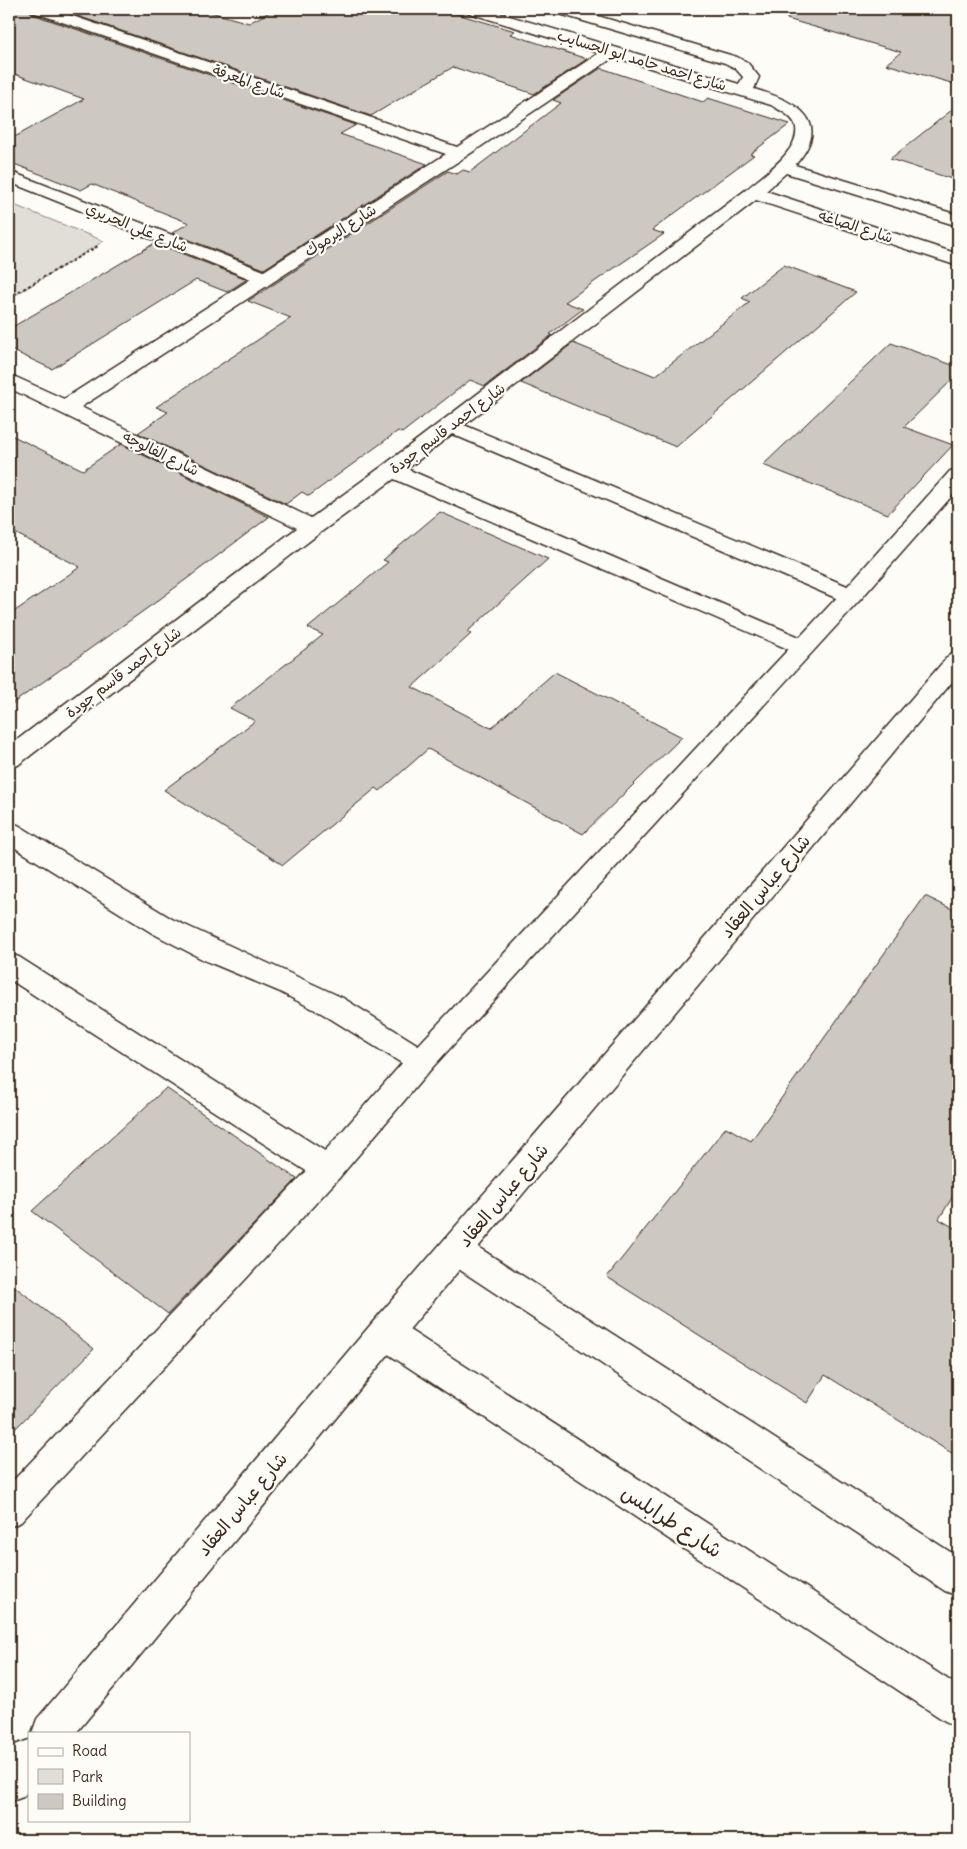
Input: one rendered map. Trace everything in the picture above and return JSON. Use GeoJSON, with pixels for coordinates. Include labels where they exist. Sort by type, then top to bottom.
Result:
{"type":"FeatureCollection","features":[{"type":"Feature","properties":{"kind":"street","name":"شارع المعرفة"},"geometry":{"type":"LineString","coordinates":[[38,9],[459,152]]}},
{"type":"Feature","properties":{"kind":"street","name":"شارع احمد حامد ابو الحسايب"},"geometry":{"type":"LineString","coordinates":[[471,9],[743,90],[750,83],[751,77],[741,65],[731,60],[558,9]]}},
{"type":"Feature","properties":{"kind":"street","name":"شارع اليرموك"},"geometry":{"type":"LineString","coordinates":[[66,407],[612,51]]}},
{"type":"Feature","properties":{"kind":"street","name":"شارع احمد قاسم جودة"},"geometry":{"type":"LineString","coordinates":[[12,752],[392,470],[753,193],[784,167],[795,156],[805,138],[806,128],[802,118],[792,108],[743,90]]}},
{"type":"Feature","properties":{"kind":"street","name":"شارع الصاغه"},"geometry":{"type":"LineString","coordinates":[[784,167],[958,221]]}},
{"type":"Feature","properties":{"kind":"street","name":"شارع علي الحريري"},"geometry":{"type":"LineString","coordinates":[[9,176],[266,278]]}},
{"type":"Feature","properties":{"kind":"street","name":"شارع الصاغه"},"geometry":{"type":"LineString","coordinates":[[753,193],[958,260]]}},
{"type":"Feature","properties":{"kind":"street","name":"شارع الفالوجه"},"geometry":{"type":"LineString","coordinates":[[9,380],[313,527]]}},
{"type":"Feature","properties":{"kind":"street"},"geometry":{"type":"LineString","coordinates":[[450,426],[851,596]]}},
{"type":"Feature","properties":{"kind":"street"},"geometry":{"type":"LineString","coordinates":[[392,470],[803,647]]}},
{"type":"Feature","properties":{"kind":"street"},"geometry":{"type":"LineString","coordinates":[[9,1510],[328,1169],[421,1061],[851,596],[958,476]]}},
{"type":"Feature","properties":{"kind":"street","name":"شارع عباس العقاد"},"geometry":{"type":"LineString","coordinates":[[51,1732],[456,1250],[958,660]]}},
{"type":"Feature","properties":{"kind":"street"},"geometry":{"type":"LineString","coordinates":[[9,832],[162,926],[214,952],[288,983],[333,1006],[421,1061]]}},
{"type":"Feature","properties":{"kind":"street"},"geometry":{"type":"LineString","coordinates":[[9,965],[328,1169]]}},
{"type":"Feature","properties":{"kind":"street"},"geometry":{"type":"LineString","coordinates":[[456,1250],[958,1578]]}},
{"type":"Feature","properties":{"kind":"street","name":"شارع طرابلس"},"geometry":{"type":"LineString","coordinates":[[385,1334],[958,1708]]}},
{"type":"Feature","properties":{"kind":"street"},"geometry":{"type":"LineString","coordinates":[[9,1783],[28,1760]]}},
{"type":"Feature","properties":{"kind":"path"},"geometry":{"type":"LineString","coordinates":[[9,297],[133,225]]}},
{"type":"Feature","properties":{"kind":"green space"},"geometry":{"type":"Polygon","coordinates":[[[9,203],[104,241],[9,299],[9,203]]]}},
{"type":"Feature","properties":{"kind":"building"},"geometry":{"type":"Polygon","coordinates":[[[9,9],[28,9],[32,14],[356,125],[340,134],[427,164],[264,269],[172,233],[189,223],[92,184],[81,190],[9,162],[9,140],[84,99],[9,72],[9,9]]]}},
{"type":"Feature","properties":{"kind":"building"},"geometry":{"type":"Polygon","coordinates":[[[57,9],[200,9],[249,23],[275,9],[440,9],[515,31],[510,34],[587,59],[534,94],[453,67],[371,116],[57,9]]]}},
{"type":"Feature","properties":{"kind":"building"},"geometry":{"type":"Polygon","coordinates":[[[788,9],[958,9],[958,85],[886,64],[901,52],[787,19],[788,9]]]}},
{"type":"Feature","properties":{"kind":"building"},"geometry":{"type":"Polygon","coordinates":[[[601,68],[703,102],[708,98],[790,124],[750,154],[754,155],[652,230],[664,234],[565,302],[583,309],[550,334],[552,335],[485,386],[470,380],[402,433],[398,431],[309,496],[302,492],[286,504],[138,433],[168,412],[156,407],[291,318],[248,301],[448,171],[457,174],[463,170],[470,172],[561,103],[553,100],[601,68]]]}},
{"type":"Feature","properties":{"kind":"building"},"geometry":{"type":"Polygon","coordinates":[[[958,105],[958,181],[890,159],[958,105]]]}},
{"type":"Feature","properties":{"kind":"building"},"geometry":{"type":"Polygon","coordinates":[[[155,243],[247,279],[227,292],[196,280],[52,369],[9,349],[9,329],[155,243]]]}},
{"type":"Feature","properties":{"kind":"building"},"geometry":{"type":"Polygon","coordinates":[[[784,265],[856,292],[676,447],[521,383],[573,343],[655,376],[750,302],[742,298],[784,265]]]}},
{"type":"Feature","properties":{"kind":"building"},"geometry":{"type":"Polygon","coordinates":[[[891,343],[958,367],[958,374],[904,427],[953,445],[888,514],[763,465],[891,343]]]}},
{"type":"Feature","properties":{"kind":"building"},"geometry":{"type":"Polygon","coordinates":[[[9,434],[83,470],[121,444],[269,517],[156,602],[9,706],[9,615],[80,567],[9,530],[9,434]]]}},
{"type":"Feature","properties":{"kind":"building"},"geometry":{"type":"Polygon","coordinates":[[[440,512],[548,559],[467,632],[471,634],[412,687],[491,728],[555,672],[682,737],[583,834],[428,749],[380,791],[376,788],[283,865],[164,790],[255,721],[230,708],[323,635],[308,628],[388,562],[383,560],[440,512]]]}},
{"type":"Feature","properties":{"kind":"building"},"geometry":{"type":"Polygon","coordinates":[[[925,896],[958,912],[958,1188],[939,1219],[958,1230],[958,1457],[825,1375],[807,1403],[607,1277],[726,1127],[751,1141],[925,896]]]}},
{"type":"Feature","properties":{"kind":"building"},"geometry":{"type":"Polygon","coordinates":[[[166,1088],[297,1179],[168,1314],[32,1211],[166,1088]]]}},
{"type":"Feature","properties":{"kind":"building"},"geometry":{"type":"Polygon","coordinates":[[[9,1282],[94,1349],[9,1435],[9,1282]]]}}]}
